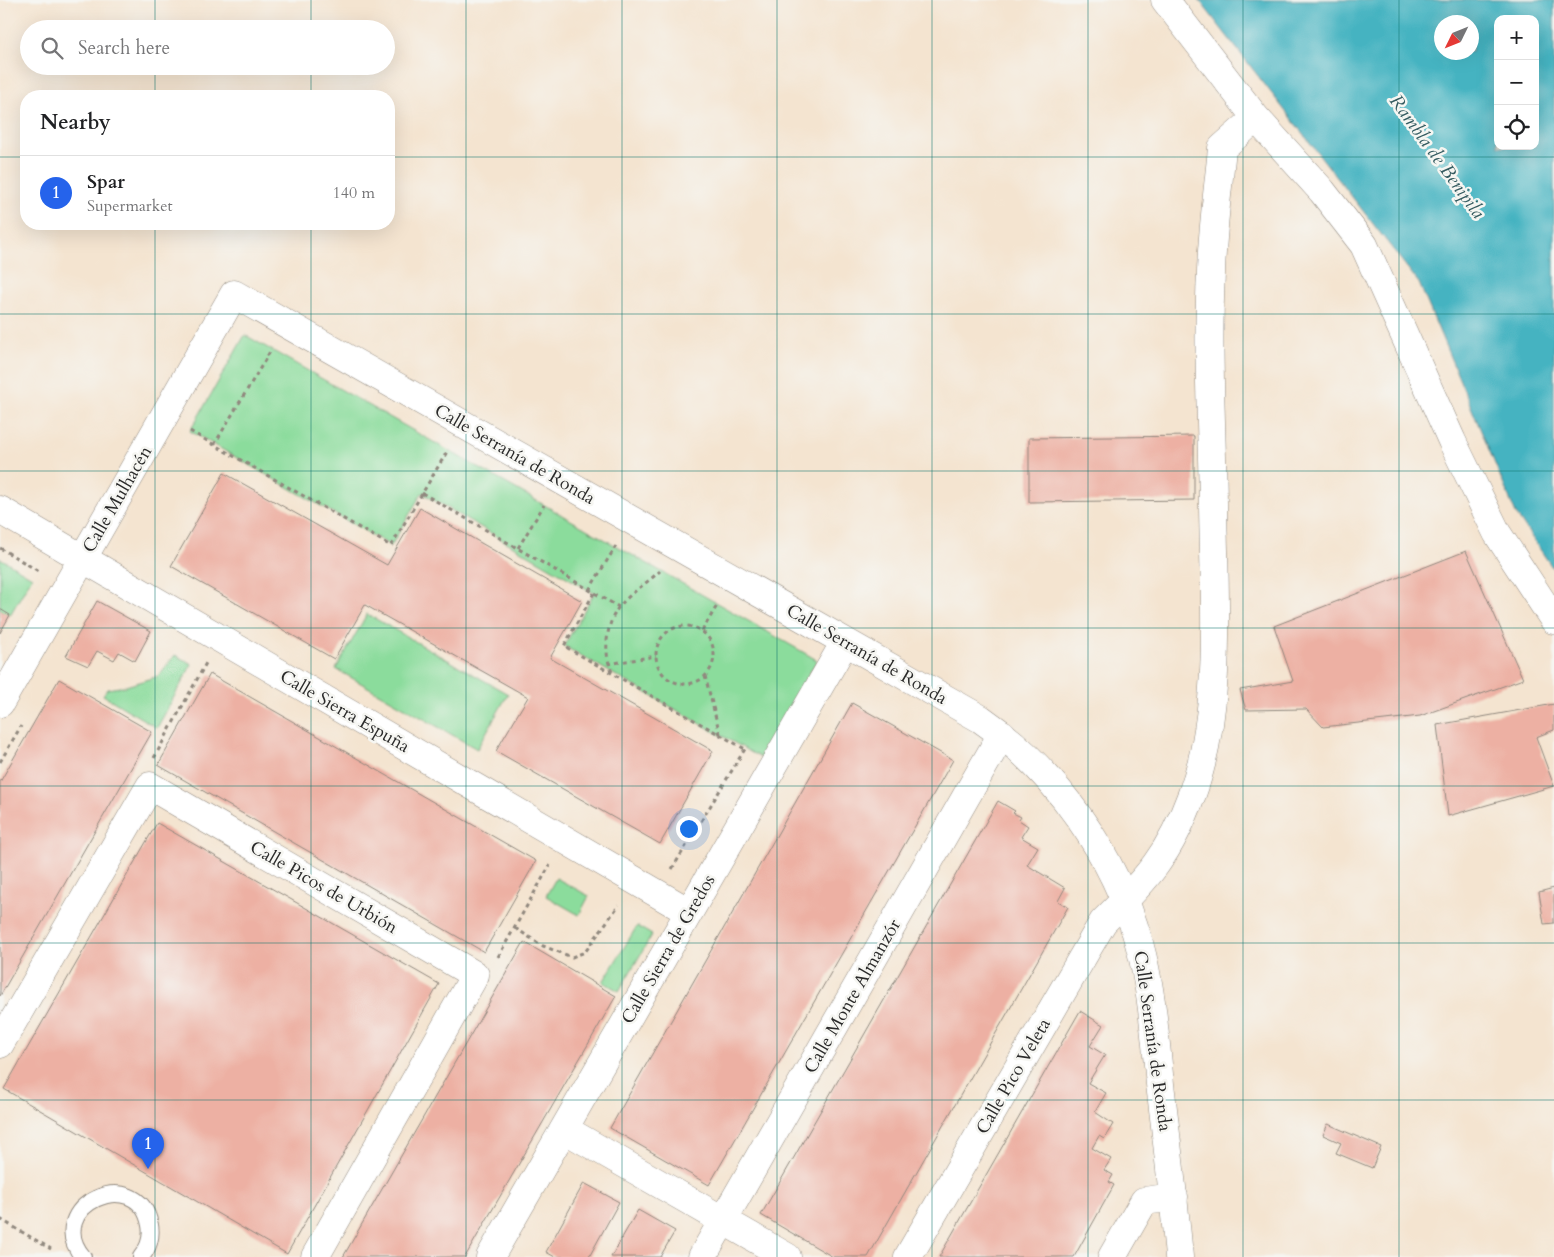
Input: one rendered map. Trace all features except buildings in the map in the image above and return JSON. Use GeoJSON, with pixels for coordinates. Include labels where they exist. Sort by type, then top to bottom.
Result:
{"type":"FeatureCollection","features":[{"type":"Feature","properties":{"kind":"street"},"geometry":{"type":"LineString","coordinates":[[1164,0],[1256,118],[1322,192],[1364,245],[1452,441],[1497,533],[1554,620]]}},
{"type":"Feature","properties":{"kind":"street","name":"Calle Pico Veleta"},"geometry":{"type":"LineString","coordinates":[[908,1257],[1103,922],[1158,864],[1172,840],[1193,792],[1205,743],[1215,643],[1210,310],[1213,235],[1222,148],[1256,118]]}},
{"type":"Feature","properties":{"kind":"street","name":"Calle Serranía de Ronda"},"geometry":{"type":"LineString","coordinates":[[234,294],[981,719],[1002,734],[1045,776],[1078,817],[1109,869],[1124,901],[1139,943],[1149,990],[1174,1197],[1179,1257]]}},
{"type":"Feature","properties":{"kind":"street","name":"Calle Mulhacén"},"geometry":{"type":"LineString","coordinates":[[0,703],[234,294]]}},
{"type":"Feature","properties":{"kind":"street","name":"Calle Sierra Espuña"},"geometry":{"type":"LineString","coordinates":[[0,510],[689,912]]}},
{"type":"Feature","properties":{"kind":"street","name":"Calle Sierra de Gredos"},"geometry":{"type":"LineString","coordinates":[[490,1257],[845,642]]}},
{"type":"Feature","properties":{"kind":"street","name":"Calle Monte Almanzór"},"geometry":{"type":"LineString","coordinates":[[702,1257],[1002,734]]}},
{"type":"Feature","properties":{"kind":"street","name":"Calle Picos de Urbión"},"geometry":{"type":"LineString","coordinates":[[0,1044],[150,786],[475,975],[315,1257]]}},
{"type":"Feature","properties":{"kind":"street"},"geometry":{"type":"LineString","coordinates":[[564,1129],[787,1257]]}},
{"type":"Feature","properties":{"kind":"street"},"geometry":{"type":"LineString","coordinates":[[1112,1257],[1144,1201],[1174,1197]]}},
{"type":"Feature","properties":{"kind":"lane"},"geometry":{"type":"LineString","coordinates":[[83,1257],[75,1243],[73,1229],[76,1216],[84,1205],[99,1195],[112,1193],[131,1198],[142,1207],[148,1219],[150,1240],[141,1257]]}},
{"type":"Feature","properties":{"kind":"path"},"geometry":{"type":"LineString","coordinates":[[214,445],[271,350]]}},
{"type":"Feature","properties":{"kind":"path"},"geometry":{"type":"LineString","coordinates":[[190,431],[391,546],[448,450]]}},
{"type":"Feature","properties":{"kind":"path"},"geometry":{"type":"LineString","coordinates":[[422,493],[619,607]]}},
{"type":"Feature","properties":{"kind":"path"},"geometry":{"type":"LineString","coordinates":[[518,548],[544,505]]}},
{"type":"Feature","properties":{"kind":"path"},"geometry":{"type":"LineString","coordinates":[[589,590],[616,546]]}},
{"type":"Feature","properties":{"kind":"path"},"geometry":{"type":"LineString","coordinates":[[0,548],[40,572]]}},
{"type":"Feature","properties":{"kind":"path"},"geometry":{"type":"LineString","coordinates":[[612,673],[608,664],[609,627],[619,607],[660,571]]}},
{"type":"Feature","properties":{"kind":"path"},"geometry":{"type":"LineString","coordinates":[[594,593],[564,646],[773,766]]}},
{"type":"Feature","properties":{"kind":"path"},"geometry":{"type":"LineString","coordinates":[[702,631],[718,604]]}},
{"type":"Feature","properties":{"kind":"path"},"geometry":{"type":"LineString","coordinates":[[685,626],[702,631],[713,648],[714,658],[705,676],[693,683],[682,684],[673,681],[665,675],[658,665],[656,656],[662,637],[675,628],[685,626]]}},
{"type":"Feature","properties":{"kind":"path"},"geometry":{"type":"LineString","coordinates":[[160,748],[208,661],[200,656]]}},
{"type":"Feature","properties":{"kind":"path"},"geometry":{"type":"LineString","coordinates":[[608,664],[656,656]]}},
{"type":"Feature","properties":{"kind":"path"},"geometry":{"type":"LineString","coordinates":[[705,676],[720,735]]}},
{"type":"Feature","properties":{"kind":"path"},"geometry":{"type":"LineString","coordinates":[[524,910],[515,928],[542,946]]}},
{"type":"Feature","properties":{"kind":"path"},"geometry":{"type":"LineString","coordinates":[[0,1219],[57,1252]]}},
{"type":"Feature","properties":{"kind":"green space"},"geometry":{"type":"Polygon","coordinates":[[[245,335],[817,660],[761,758],[564,646],[594,593],[422,493],[391,546],[190,431],[245,335]]]}},
{"type":"Feature","properties":{"kind":"green space"},"geometry":{"type":"Polygon","coordinates":[[[0,558],[32,577],[10,615],[0,609],[0,558]]]}},
{"type":"Feature","properties":{"kind":"green space"},"geometry":{"type":"Polygon","coordinates":[[[367,614],[508,694],[477,749],[336,669],[367,614]]]}},
{"type":"Feature","properties":{"kind":"green space"},"geometry":{"type":"Polygon","coordinates":[[[175,655],[192,664],[157,728],[103,695],[107,689],[126,686],[159,676],[175,655]]]}},
{"type":"Feature","properties":{"kind":"green space"},"geometry":{"type":"Polygon","coordinates":[[[556,878],[589,896],[579,915],[546,896],[556,878]]]}},
{"type":"Feature","properties":{"kind":"green space"},"geometry":{"type":"Polygon","coordinates":[[[637,926],[652,935],[619,991],[603,982],[637,926]]]}},
{"type":"Feature","properties":{"kind":"water","name":"Rambla de Benipila"},"geometry":{"type":"Polygon","coordinates":[[[1199,0],[1554,0],[1554,570],[1516,514],[1419,283],[1199,0]]]}},
{"type":"Feature","properties":{"kind":"place","name":"Spar"},"geometry":{"type":"Point","coordinates":[148,1169]}}]}
